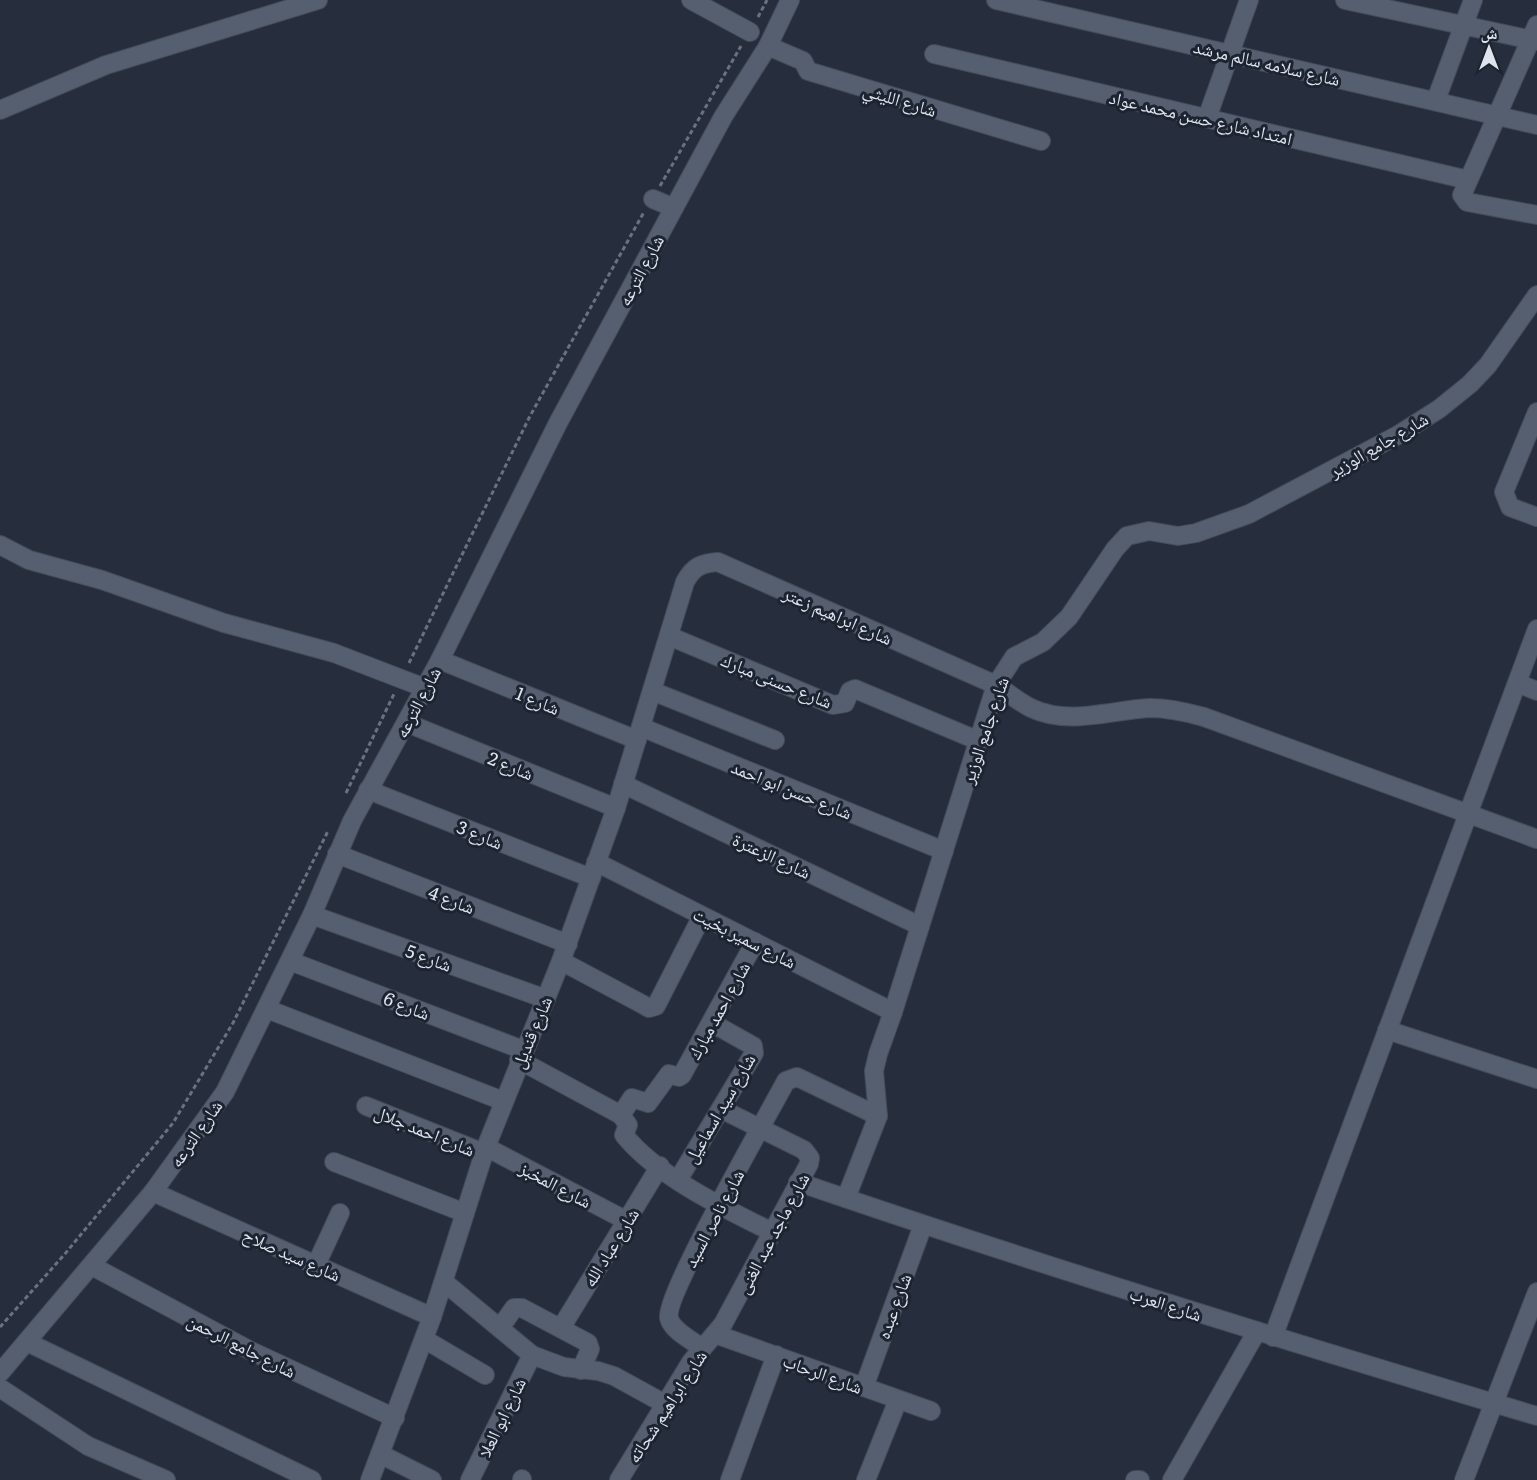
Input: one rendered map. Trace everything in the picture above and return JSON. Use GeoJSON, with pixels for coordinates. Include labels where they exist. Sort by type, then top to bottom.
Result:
{"type":"FeatureCollection","features":[{"type":"Feature","properties":{"kind":"street"},"geometry":{"type":"LineString","coordinates":[[0,110],[106,65],[318,0]]}},
{"type":"Feature","properties":{"kind":"street"},"geometry":{"type":"LineString","coordinates":[[690,0],[750,32]]}},
{"type":"Feature","properties":{"kind":"street","name":"شارع الترعه"},"geometry":{"type":"LineString","coordinates":[[0,1373],[153,1192],[225,1092],[312,915],[337,854],[368,789],[407,723],[440,660],[558,423],[723,117],[768,45],[790,0]]}},
{"type":"Feature","properties":{"kind":"street","name":"شارع سلامه سالم مرشد"},"geometry":{"type":"LineString","coordinates":[[996,0],[1537,125]]}},
{"type":"Feature","properties":{"kind":"street"},"geometry":{"type":"LineString","coordinates":[[1208,118],[1249,0]]}},
{"type":"Feature","properties":{"kind":"street"},"geometry":{"type":"LineString","coordinates":[[1345,0],[1464,26],[1535,35],[1462,195],[1467,202],[1537,215]]}},
{"type":"Feature","properties":{"kind":"street"},"geometry":{"type":"LineString","coordinates":[[1436,100],[1473,0]]}},
{"type":"Feature","properties":{"kind":"street","name":"شارع الليثي"},"geometry":{"type":"LineString","coordinates":[[768,45],[803,61],[808,71],[1041,141]]}},
{"type":"Feature","properties":{"kind":"street","name":"امتداد شارع حسن محمد عواد"},"geometry":{"type":"LineString","coordinates":[[934,54],[1468,180]]}},
{"type":"Feature","properties":{"kind":"street"},"geometry":{"type":"LineString","coordinates":[[653,199],[674,208]]}},
{"type":"Feature","properties":{"kind":"street","name":"شارع جامع الوزير"},"geometry":{"type":"LineString","coordinates":[[846,1198],[878,1116],[874,1071],[878,1054],[921,926],[996,685],[1014,657],[1043,642],[1069,616],[1115,549],[1127,536],[1149,531],[1178,536],[1196,533],[1249,514],[1398,435],[1439,409],[1470,384],[1488,365],[1536,300]]}},
{"type":"Feature","properties":{"kind":"street"},"geometry":{"type":"LineString","coordinates":[[1537,412],[1504,492],[1510,507],[1537,518]]}},
{"type":"Feature","properties":{"kind":"street"},"geometry":{"type":"LineString","coordinates":[[0,545],[29,560],[102,580],[224,623],[334,653],[425,688]]}},
{"type":"Feature","properties":{"kind":"street","name":"شارع ابراهيم زعتر"},"geometry":{"type":"LineString","coordinates":[[685,582],[692,570],[698,566],[718,562],[996,685],[1032,708],[1047,712],[1095,716],[1148,708],[1176,709],[1537,839]]}},
{"type":"Feature","properties":{"kind":"street","name":"شارع قنديل"},"geometry":{"type":"LineString","coordinates":[[370,1480],[432,1317],[484,1150],[521,1055],[565,953],[616,808],[685,582]]}},
{"type":"Feature","properties":{"kind":"street"},"geometry":{"type":"LineString","coordinates":[[1177,1479],[1265,1334],[1387,1030],[1537,629]]}},
{"type":"Feature","properties":{"kind":"street","name":"شارع حسنى مبارك"},"geometry":{"type":"LineString","coordinates":[[669,636],[833,705],[845,703],[850,691],[855,689],[979,741]]}},
{"type":"Feature","properties":{"kind":"street","name":"شارع 1"},"geometry":{"type":"LineString","coordinates":[[440,660],[639,734]]}},
{"type":"Feature","properties":{"kind":"street"},"geometry":{"type":"LineString","coordinates":[[1516,683],[1537,691]]}},
{"type":"Feature","properties":{"kind":"street"},"geometry":{"type":"LineString","coordinates":[[652,691],[775,740]]}},
{"type":"Feature","properties":{"kind":"street","name":"شارع 2"},"geometry":{"type":"LineString","coordinates":[[407,723],[616,808]]}},
{"type":"Feature","properties":{"kind":"street","name":"شارع حسن ابو احمد"},"geometry":{"type":"LineString","coordinates":[[639,734],[944,851]]}},
{"type":"Feature","properties":{"kind":"street","name":"شارع الزعترة"},"geometry":{"type":"LineString","coordinates":[[623,784],[921,926]]}},
{"type":"Feature","properties":{"kind":"street","name":"شارع 3"},"geometry":{"type":"LineString","coordinates":[[368,789],[593,870]]}},
{"type":"Feature","properties":{"kind":"street","name":"شارع 4"},"geometry":{"type":"LineString","coordinates":[[337,854],[565,953],[649,1008],[656,1006],[702,916]]}},
{"type":"Feature","properties":{"kind":"street","name":"شارع سمير بخيت"},"geometry":{"type":"LineString","coordinates":[[593,870],[702,916],[893,1012]]}},
{"type":"Feature","properties":{"kind":"street","name":"شارع 5"},"geometry":{"type":"LineString","coordinates":[[312,915],[546,999]]}},
{"type":"Feature","properties":{"kind":"street","name":"شارع احمد مبارك"},"geometry":{"type":"LineString","coordinates":[[621,1115],[630,1099],[636,1098],[648,1103],[669,1074],[679,1077],[682,1075],[755,942]]}},
{"type":"Feature","properties":{"kind":"street","name":"شارع 6"},"geometry":{"type":"LineString","coordinates":[[290,961],[521,1055],[621,1115]]}},
{"type":"Feature","properties":{"kind":"street"},"geometry":{"type":"LineString","coordinates":[[267,1009],[503,1101]]}},
{"type":"Feature","properties":{"kind":"street","name":"شارع سيد اسماعيل"},"geometry":{"type":"LineString","coordinates":[[678,1180],[755,1049],[712,1023]]}},
{"type":"Feature","properties":{"kind":"street"},"geometry":{"type":"LineString","coordinates":[[1387,1030],[1537,1079]]}},
{"type":"Feature","properties":{"kind":"street","name":"شارع ناصر السيد"},"geometry":{"type":"LineString","coordinates":[[702,1348],[673,1327],[668,1311],[688,1263],[786,1081],[797,1077],[878,1116]]}},
{"type":"Feature","properties":{"kind":"street","name":"شارع احمد جلال"},"geometry":{"type":"LineString","coordinates":[[366,1106],[484,1150]]}},
{"type":"Feature","properties":{"kind":"street","name":"شارع ماجد عبد الغنى"},"geometry":{"type":"LineString","coordinates":[[715,1334],[809,1164],[808,1154],[721,1109]]}},
{"type":"Feature","properties":{"kind":"street"},"geometry":{"type":"LineString","coordinates":[[621,1115],[628,1125],[624,1135],[678,1180],[719,1206],[772,1232]]}},
{"type":"Feature","properties":{"kind":"street","name":"شارع المخبز"},"geometry":{"type":"LineString","coordinates":[[484,1150],[627,1221]]}},
{"type":"Feature","properties":{"kind":"street"},"geometry":{"type":"LineString","coordinates":[[333,1162],[465,1213]]}},
{"type":"Feature","properties":{"kind":"street","name":"شارع عباد الله"},"geometry":{"type":"LineString","coordinates":[[561,1328],[660,1166]]}},
{"type":"Feature","properties":{"kind":"street","name":"شارع العرب"},"geometry":{"type":"LineString","coordinates":[[798,1182],[923,1225],[1265,1334],[1537,1416]]}},
{"type":"Feature","properties":{"kind":"street","name":"شارع سيد صلاح"},"geometry":{"type":"LineString","coordinates":[[153,1192],[432,1317]]}},
{"type":"Feature","properties":{"kind":"street"},"geometry":{"type":"LineString","coordinates":[[316,1265],[340,1213]]}},
{"type":"Feature","properties":{"kind":"street","name":"شارع عبده"},"geometry":{"type":"LineString","coordinates":[[864,1387],[923,1225]]}},
{"type":"Feature","properties":{"kind":"street","name":"شارع جامع الرحمن"},"geometry":{"type":"LineString","coordinates":[[92,1266],[251,1351],[395,1418]]}},
{"type":"Feature","properties":{"kind":"street"},"geometry":{"type":"LineString","coordinates":[[444,1282],[532,1355],[548,1362],[614,1376],[665,1404]]}},
{"type":"Feature","properties":{"kind":"street"},"geometry":{"type":"LineString","coordinates":[[1464,1480],[1537,1292]]}},
{"type":"Feature","properties":{"kind":"street"},"geometry":{"type":"LineString","coordinates":[[500,1328],[516,1307],[561,1328],[588,1343],[590,1349],[582,1370]]}},
{"type":"Feature","properties":{"kind":"street","name":"شارع ابراهيم شحاته"},"geometry":{"type":"LineString","coordinates":[[619,1480],[665,1404],[702,1348],[715,1334]]}},
{"type":"Feature","properties":{"kind":"street","name":"شارع الرحاب"},"geometry":{"type":"LineString","coordinates":[[715,1334],[931,1411]]}},
{"type":"Feature","properties":{"kind":"street"},"geometry":{"type":"LineString","coordinates":[[424,1339],[485,1375]]}},
{"type":"Feature","properties":{"kind":"street"},"geometry":{"type":"LineString","coordinates":[[27,1342],[312,1480]]}},
{"type":"Feature","properties":{"kind":"street","name":"شارع ابو العلا"},"geometry":{"type":"LineString","coordinates":[[470,1480],[532,1355]]}},
{"type":"Feature","properties":{"kind":"street"},"geometry":{"type":"LineString","coordinates":[[730,1480],[776,1356]]}},
{"type":"Feature","properties":{"kind":"street"},"geometry":{"type":"LineString","coordinates":[[0,1388],[88,1446],[166,1480]]}},
{"type":"Feature","properties":{"kind":"street"},"geometry":{"type":"LineString","coordinates":[[866,1480],[898,1400]]}},
{"type":"Feature","properties":{"kind":"street"},"geometry":{"type":"LineString","coordinates":[[380,1454],[432,1480]]}},
{"type":"Feature","properties":{"kind":"street"},"geometry":{"type":"LineString","coordinates":[[1135,1480],[1140,1480]]}}]}
